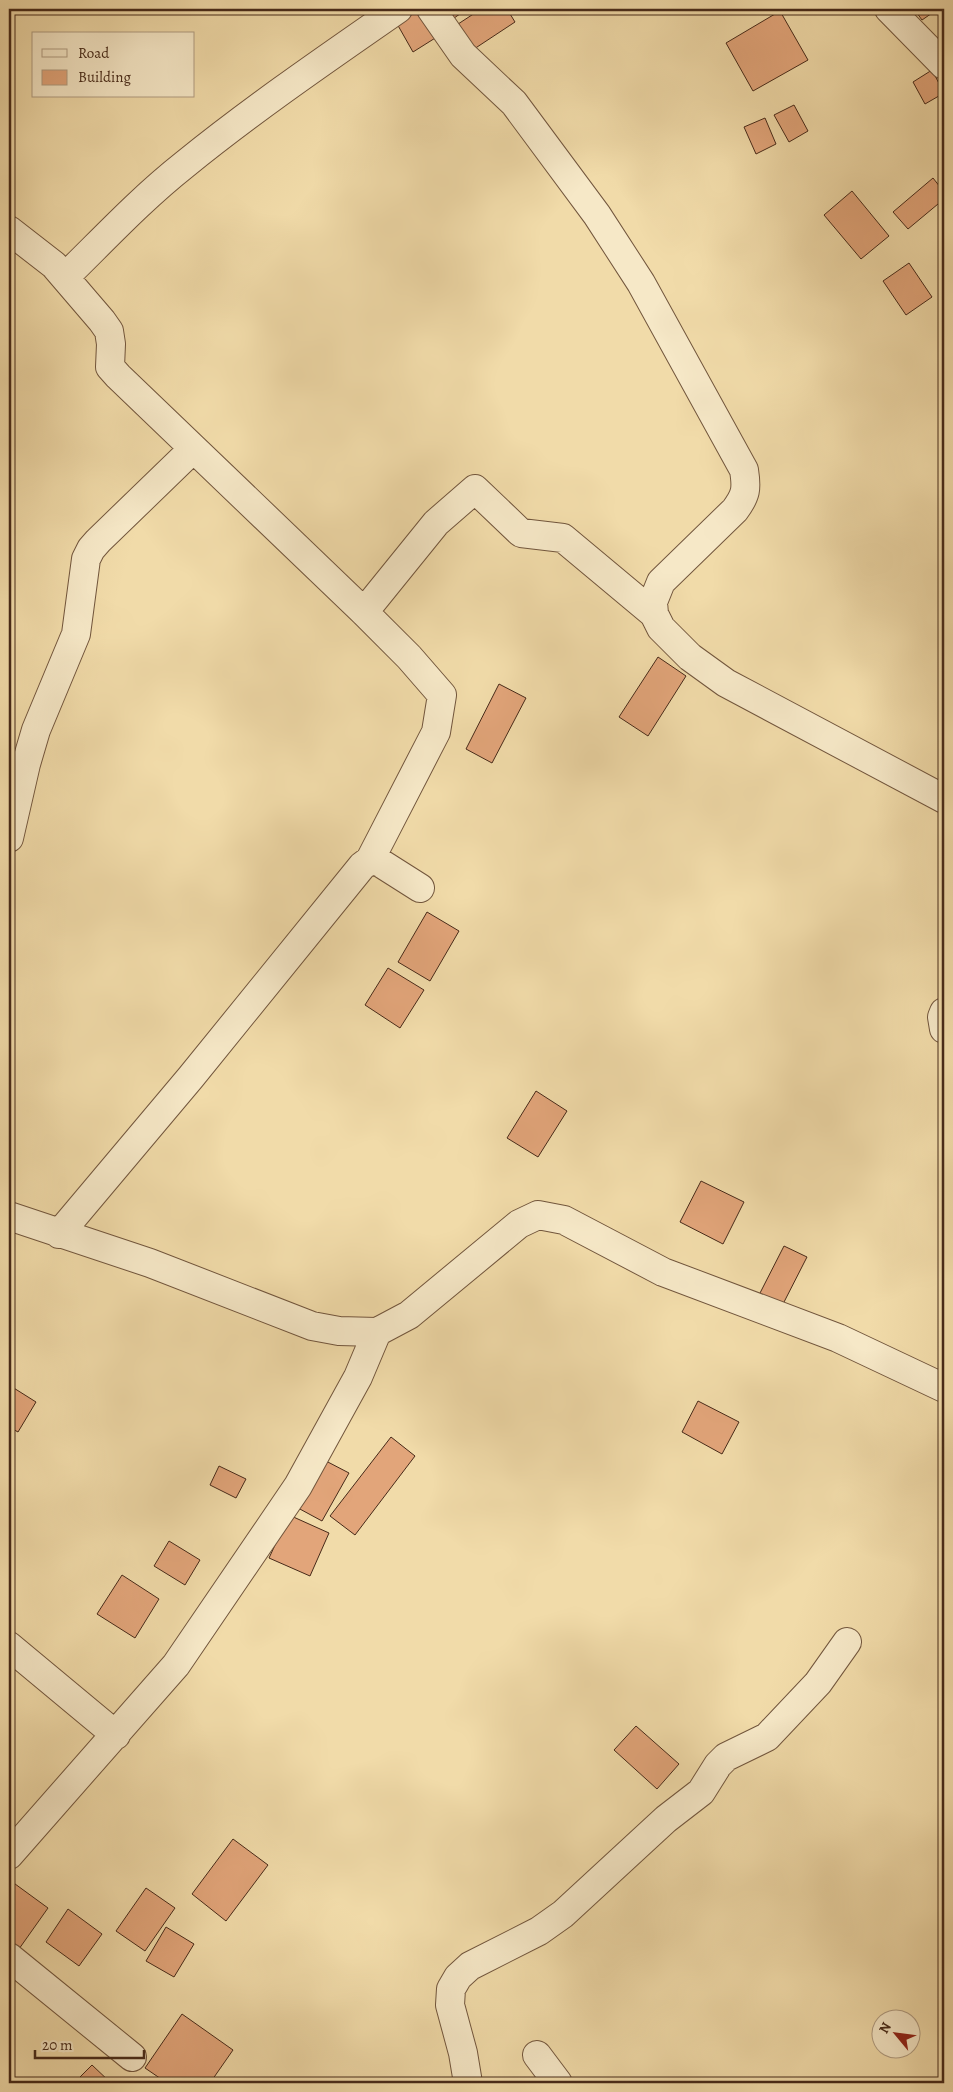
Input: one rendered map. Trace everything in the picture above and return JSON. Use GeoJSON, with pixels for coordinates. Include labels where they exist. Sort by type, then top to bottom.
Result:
{"type":"FeatureCollection","features":[{"type":"Feature","properties":{"kind":"street"},"geometry":{"type":"LineString","coordinates":[[66,277],[137,205],[183,165],[299,78],[398,9]]}},
{"type":"Feature","properties":{"kind":"street"},"geometry":{"type":"LineString","coordinates":[[432,9],[472,66],[514,103],[597,215],[641,283],[744,470],[747,488],[736,510],[661,582],[653,602],[654,614],[661,628],[690,657],[726,683],[944,800]]}},
{"type":"Feature","properties":{"kind":"street"},"geometry":{"type":"LineString","coordinates":[[889,9],[944,65]]}},
{"type":"Feature","properties":{"kind":"street"},"geometry":{"type":"LineString","coordinates":[[9,230],[39,252],[66,277],[109,331],[111,344],[110,367],[364,612],[409,657],[442,696],[436,732],[370,860],[362,866],[182,1087],[59,1234]]}},
{"type":"Feature","properties":{"kind":"street"},"geometry":{"type":"LineString","coordinates":[[9,838],[36,730],[76,634],[86,559],[98,541],[193,449]]}},
{"type":"Feature","properties":{"kind":"street"},"geometry":{"type":"LineString","coordinates":[[364,612],[436,523],[475,489],[521,533],[563,538],[654,614]]}},
{"type":"Feature","properties":{"kind":"street"},"geometry":{"type":"LineString","coordinates":[[370,860],[379,862],[420,888]]}},
{"type":"Feature","properties":{"kind":"street"},"geometry":{"type":"LineString","coordinates":[[944,1012],[942,1018],[944,1029]]}},
{"type":"Feature","properties":{"kind":"street"},"geometry":{"type":"LineString","coordinates":[[9,1216],[150,1263],[312,1326],[339,1331],[377,1332],[409,1315],[519,1224],[538,1215],[564,1220],[663,1272],[838,1338],[944,1388]]}},
{"type":"Feature","properties":{"kind":"street"},"geometry":{"type":"LineString","coordinates":[[9,1855],[176,1665],[298,1486],[358,1377],[377,1332]]}},
{"type":"Feature","properties":{"kind":"street"},"geometry":{"type":"LineString","coordinates":[[468,2083],[450,2006],[451,1989],[458,1977],[470,1966],[539,1931],[563,1914],[666,1819],[701,1792],[718,1764],[726,1757],[767,1737],[818,1683],[847,1642]]}},
{"type":"Feature","properties":{"kind":"street"},"geometry":{"type":"LineString","coordinates":[[9,1646],[116,1735]]}},
{"type":"Feature","properties":{"kind":"street"},"geometry":{"type":"LineString","coordinates":[[9,1957],[132,2057]]}},
{"type":"Feature","properties":{"kind":"street"},"geometry":{"type":"LineString","coordinates":[[537,2055],[558,2083]]}},
{"type":"Feature","properties":{"kind":"building"},"geometry":{"type":"Polygon","coordinates":[[[419,9],[440,35],[413,52],[396,22],[419,9]]]}},
{"type":"Feature","properties":{"kind":"building"},"geometry":{"type":"Polygon","coordinates":[[[438,9],[467,9],[447,23],[438,9]]]}},
{"type":"Feature","properties":{"kind":"building"},"geometry":{"type":"Polygon","coordinates":[[[481,9],[507,9],[515,22],[468,53],[452,28],[481,9]]]}},
{"type":"Feature","properties":{"kind":"building"},"geometry":{"type":"Polygon","coordinates":[[[914,9],[938,9],[922,20],[914,9]]]}},
{"type":"Feature","properties":{"kind":"building"},"geometry":{"type":"Polygon","coordinates":[[[780,11],[808,60],[753,91],[726,43],[780,11]]]}},
{"type":"Feature","properties":{"kind":"building"},"geometry":{"type":"Polygon","coordinates":[[[932,70],[944,93],[925,104],[913,82],[932,70]]]}},
{"type":"Feature","properties":{"kind":"building"},"geometry":{"type":"Polygon","coordinates":[[[794,105],[808,131],[789,142],[774,115],[794,105]]]}},
{"type":"Feature","properties":{"kind":"building"},"geometry":{"type":"Polygon","coordinates":[[[765,118],[776,144],[756,154],[744,127],[765,118]]]}},
{"type":"Feature","properties":{"kind":"building"},"geometry":{"type":"Polygon","coordinates":[[[933,178],[944,192],[944,199],[908,229],[893,212],[933,178]]]}},
{"type":"Feature","properties":{"kind":"building"},"geometry":{"type":"Polygon","coordinates":[[[852,191],[889,236],[861,259],[824,215],[852,191]]]}},
{"type":"Feature","properties":{"kind":"building"},"geometry":{"type":"Polygon","coordinates":[[[909,263],[932,297],[906,315],[883,281],[909,263]]]}},
{"type":"Feature","properties":{"kind":"building"},"geometry":{"type":"Polygon","coordinates":[[[658,657],[686,676],[648,736],[619,717],[658,657]]]}},
{"type":"Feature","properties":{"kind":"building"},"geometry":{"type":"Polygon","coordinates":[[[499,684],[526,698],[492,763],[466,749],[499,684]]]}},
{"type":"Feature","properties":{"kind":"building"},"geometry":{"type":"Polygon","coordinates":[[[427,912],[459,931],[430,981],[398,962],[427,912]]]}},
{"type":"Feature","properties":{"kind":"building"},"geometry":{"type":"Polygon","coordinates":[[[388,968],[424,990],[400,1028],[365,1005],[388,968]]]}},
{"type":"Feature","properties":{"kind":"building"},"geometry":{"type":"Polygon","coordinates":[[[536,1091],[567,1111],[538,1157],[507,1138],[536,1091]]]}},
{"type":"Feature","properties":{"kind":"building"},"geometry":{"type":"Polygon","coordinates":[[[701,1181],[744,1202],[723,1244],[680,1222],[701,1181]]]}},
{"type":"Feature","properties":{"kind":"building"},"geometry":{"type":"Polygon","coordinates":[[[784,1246],[807,1257],[782,1306],[759,1295],[784,1246]]]}},
{"type":"Feature","properties":{"kind":"building"},"geometry":{"type":"Polygon","coordinates":[[[9,1385],[36,1402],[18,1432],[9,1427],[9,1385]]]}},
{"type":"Feature","properties":{"kind":"building"},"geometry":{"type":"Polygon","coordinates":[[[698,1401],[739,1422],[722,1454],[682,1432],[698,1401]]]}},
{"type":"Feature","properties":{"kind":"building"},"geometry":{"type":"Polygon","coordinates":[[[391,1437],[415,1456],[355,1535],[330,1516],[391,1437]]]}},
{"type":"Feature","properties":{"kind":"building"},"geometry":{"type":"Polygon","coordinates":[[[324,1460],[349,1473],[322,1521],[298,1508],[324,1460]]]}},
{"type":"Feature","properties":{"kind":"building"},"geometry":{"type":"Polygon","coordinates":[[[219,1466],[246,1479],[236,1498],[210,1485],[219,1466]]]}},
{"type":"Feature","properties":{"kind":"building"},"geometry":{"type":"Polygon","coordinates":[[[289,1515],[329,1533],[310,1576],[269,1558],[289,1515]]]}},
{"type":"Feature","properties":{"kind":"building"},"geometry":{"type":"Polygon","coordinates":[[[169,1541],[200,1560],[185,1585],[154,1566],[169,1541]]]}},
{"type":"Feature","properties":{"kind":"building"},"geometry":{"type":"Polygon","coordinates":[[[122,1575],[159,1599],[135,1638],[97,1614],[122,1575]]]}},
{"type":"Feature","properties":{"kind":"building"},"geometry":{"type":"Polygon","coordinates":[[[636,1726],[679,1764],[657,1789],[614,1750],[636,1726]]]}},
{"type":"Feature","properties":{"kind":"building"},"geometry":{"type":"Polygon","coordinates":[[[233,1839],[268,1865],[226,1921],[192,1894],[233,1839]]]}},
{"type":"Feature","properties":{"kind":"building"},"geometry":{"type":"Polygon","coordinates":[[[11,1881],[48,1908],[14,1956],[9,1952],[9,1885],[11,1881]]]}},
{"type":"Feature","properties":{"kind":"building"},"geometry":{"type":"Polygon","coordinates":[[[146,1888],[175,1908],[145,1951],[116,1931],[146,1888]]]}},
{"type":"Feature","properties":{"kind":"building"},"geometry":{"type":"Polygon","coordinates":[[[68,1909],[102,1934],[79,1966],[46,1942],[68,1909]]]}},
{"type":"Feature","properties":{"kind":"building"},"geometry":{"type":"Polygon","coordinates":[[[166,1927],[194,1944],[174,1977],[146,1961],[166,1927]]]}},
{"type":"Feature","properties":{"kind":"building"},"geometry":{"type":"Polygon","coordinates":[[[182,2014],[233,2050],[210,2083],[167,2083],[145,2068],[182,2014]]]}},
{"type":"Feature","properties":{"kind":"building"},"geometry":{"type":"Polygon","coordinates":[[[92,2065],[111,2083],[74,2083],[92,2065]]]}}]}
